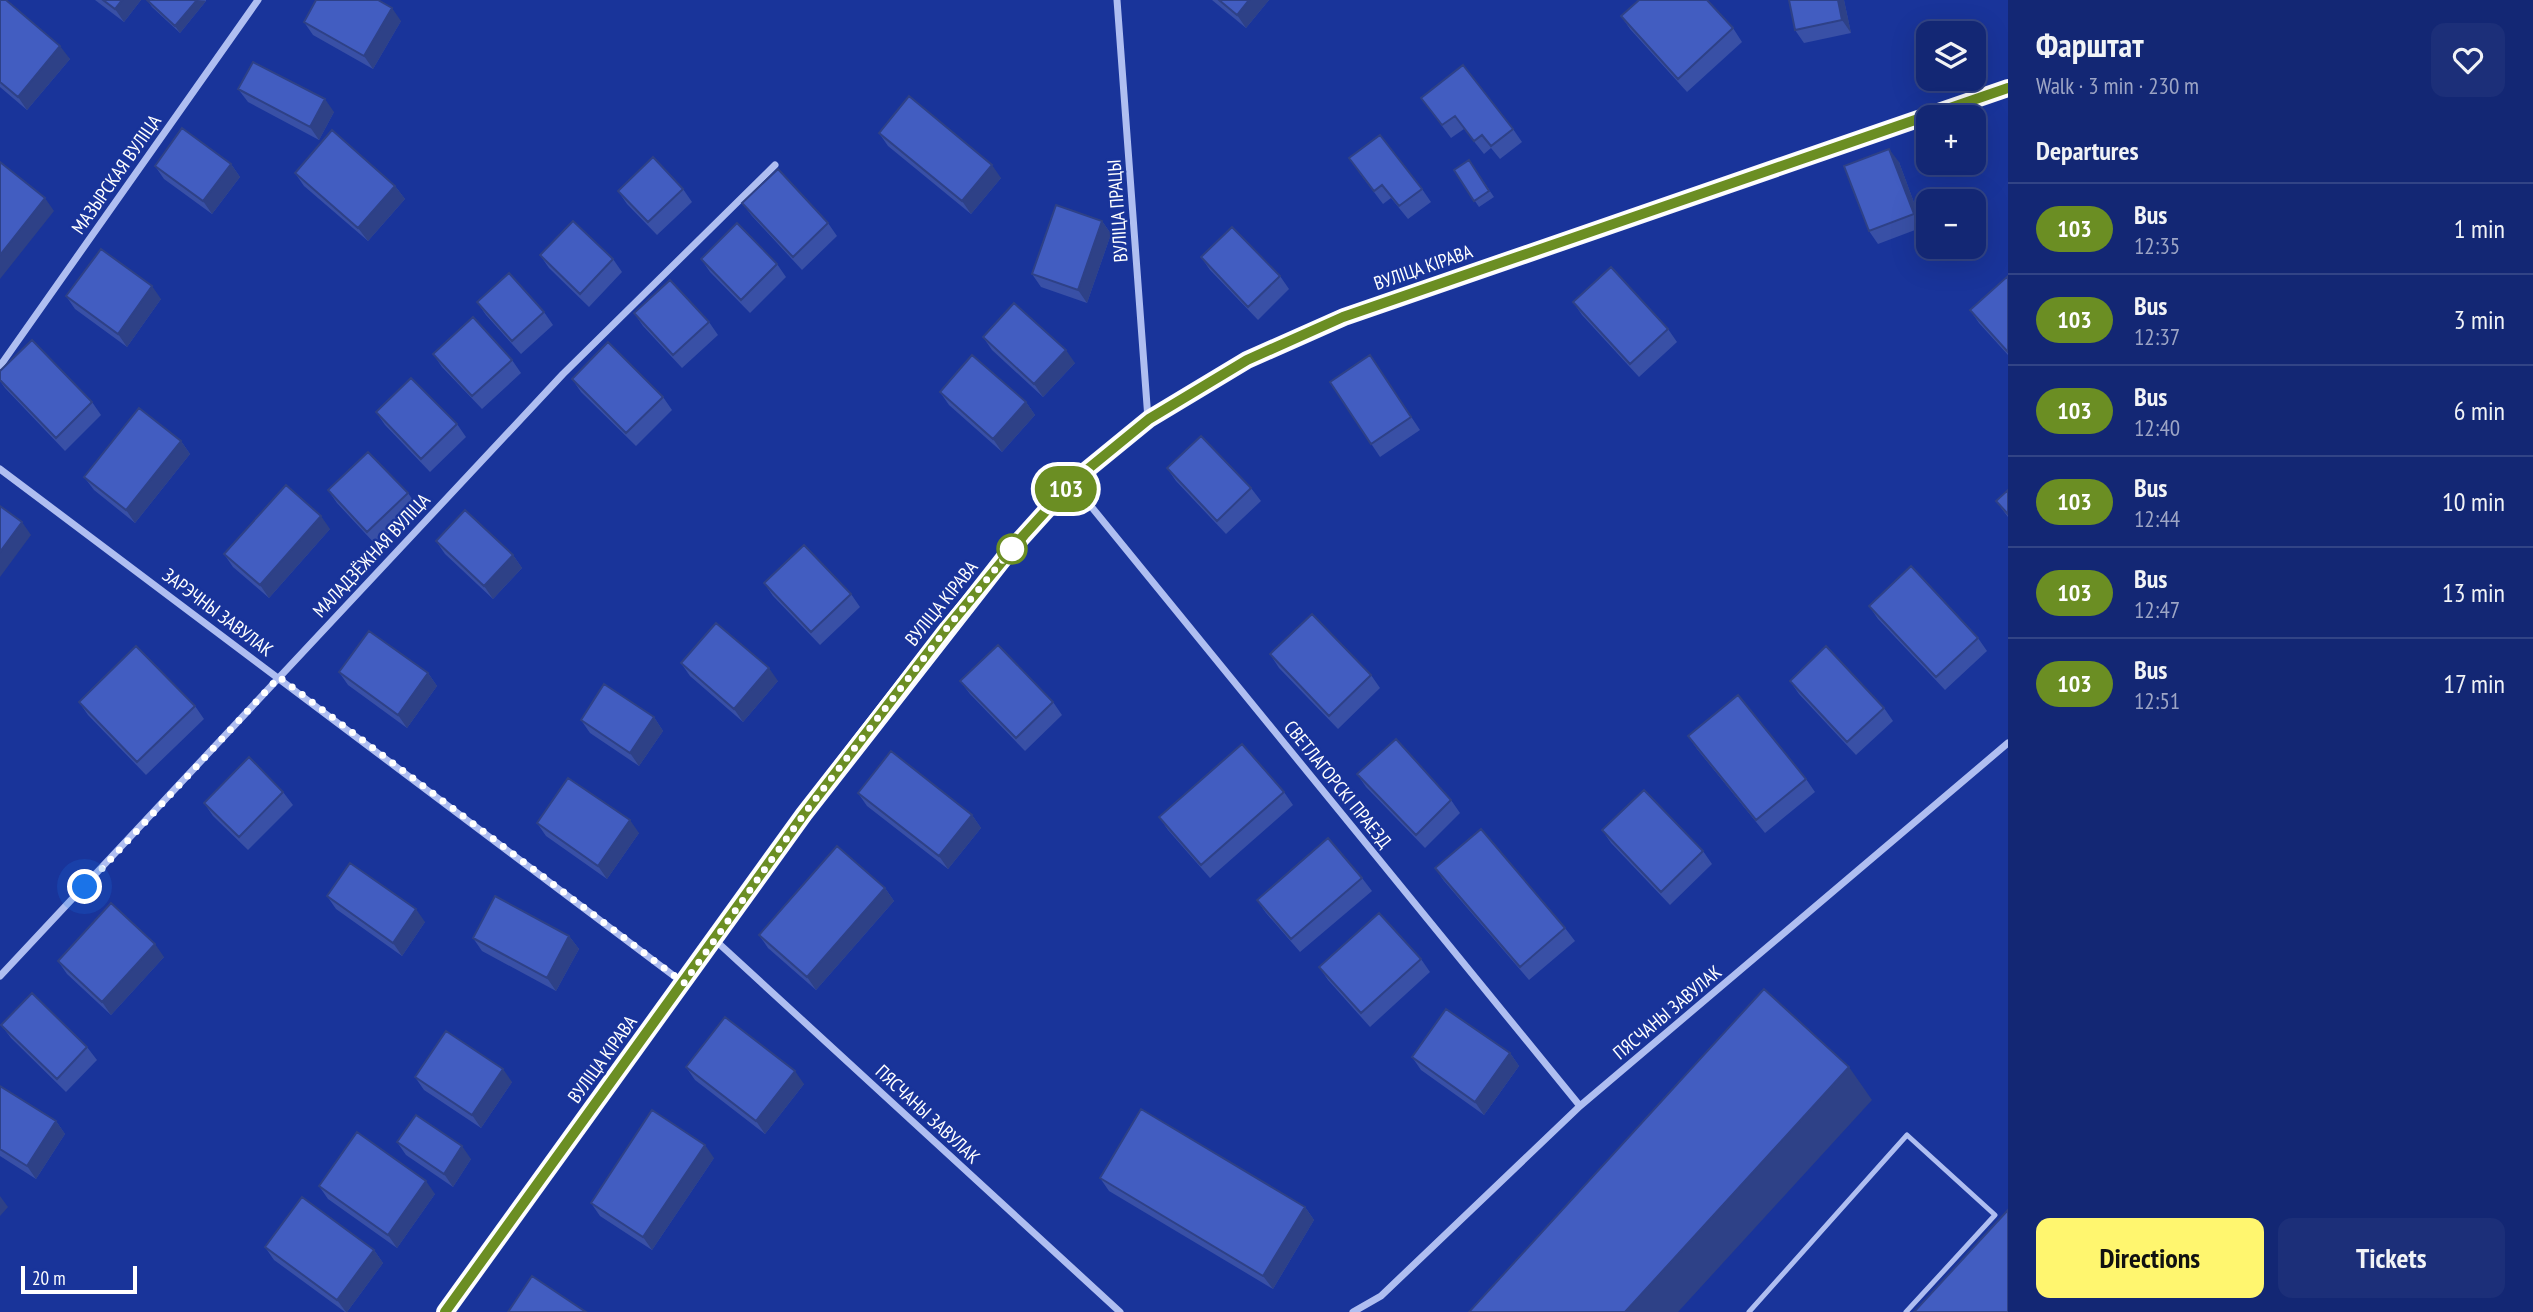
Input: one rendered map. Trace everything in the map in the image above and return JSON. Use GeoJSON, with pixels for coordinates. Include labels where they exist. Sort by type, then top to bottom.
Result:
{"type":"FeatureCollection","features":[{"type":"Feature","properties":{"kind":"main road","name":"ВУЛІЦА КІРАВА"},"geometry":{"type":"LineString","coordinates":[[445,1312],[804,814],[947,628],[1008,553],[1072,482],[1149,419],[1247,360],[1343,317],[2008,88]]}},
{"type":"Feature","properties":{"kind":"street","name":"МАЗЫРСКАЯ ВУЛІЦА"},"geometry":{"type":"LineString","coordinates":[[0,366],[258,0]]}},
{"type":"Feature","properties":{"kind":"street","name":"ВУЛІЦА ПРАЦЫ"},"geometry":{"type":"LineString","coordinates":[[1116,0],[1149,419]]}},
{"type":"Feature","properties":{"kind":"street","name":"МАЛАДЗЁЖНАЯ ВУЛІЦА"},"geometry":{"type":"LineString","coordinates":[[0,976],[562,374],[775,165]]}},
{"type":"Feature","properties":{"kind":"street","name":"ЗАРЭЧНЫ ЗАВУЛАК"},"geometry":{"type":"LineString","coordinates":[[0,469],[684,983]]}},
{"type":"Feature","properties":{"kind":"street","name":"СВЕТЛАГОРСКІ ПРАЕЗД"},"geometry":{"type":"LineString","coordinates":[[1072,482],[1580,1106]]}},
{"type":"Feature","properties":{"kind":"street","name":"ПЯСЧАНЫ ЗАВУЛАК"},"geometry":{"type":"LineString","coordinates":[[1353,1312],[1381,1296],[1580,1106],[2008,743]]}},
{"type":"Feature","properties":{"kind":"street","name":"ПЯСЧАНЫ ЗАВУЛАК"},"geometry":{"type":"LineString","coordinates":[[714,940],[1120,1312]]}},
{"type":"Feature","properties":{"kind":"lane"},"geometry":{"type":"LineString","coordinates":[[1749,1312],[1908,1135],[1995,1214],[1906,1312]]}},
{"type":"Feature","properties":{"kind":"building"},"geometry":{"type":"Polygon","coordinates":[[[0,0],[6,0],[60,46],[18,97],[0,82],[0,0]]]}},
{"type":"Feature","properties":{"kind":"building"},"geometry":{"type":"Polygon","coordinates":[[[103,0],[122,0],[115,9],[103,0]]]}},
{"type":"Feature","properties":{"kind":"building"},"geometry":{"type":"Polygon","coordinates":[[[147,0],[197,0],[175,26],[147,0]]]}},
{"type":"Feature","properties":{"kind":"building"},"geometry":{"type":"Polygon","coordinates":[[[316,0],[378,0],[392,8],[364,56],[304,22],[316,0]]]}},
{"type":"Feature","properties":{"kind":"building"},"geometry":{"type":"Polygon","coordinates":[[[1219,0],[1249,0],[1237,15],[1219,0]]]}},
{"type":"Feature","properties":{"kind":"building"},"geometry":{"type":"Polygon","coordinates":[[[1639,0],[1707,0],[1733,28],[1678,79],[1621,16],[1639,0]]]}},
{"type":"Feature","properties":{"kind":"building"},"geometry":{"type":"Polygon","coordinates":[[[1789,0],[1838,0],[1842,20],[1795,30],[1789,0]]]}},
{"type":"Feature","properties":{"kind":"building"},"geometry":{"type":"Polygon","coordinates":[[[253,62],[325,99],[310,127],[238,89],[253,62]]]}},
{"type":"Feature","properties":{"kind":"building"},"geometry":{"type":"Polygon","coordinates":[[[1463,65],[1513,129],[1491,146],[1482,135],[1474,141],[1455,116],[1442,125],[1421,98],[1463,65]]]}},
{"type":"Feature","properties":{"kind":"building"},"geometry":{"type":"Polygon","coordinates":[[[909,96],[992,165],[962,201],[879,133],[909,96]]]}},
{"type":"Feature","properties":{"kind":"building"},"geometry":{"type":"Polygon","coordinates":[[[182,128],[231,164],[203,201],[155,166],[182,128]]]}},
{"type":"Feature","properties":{"kind":"building"},"geometry":{"type":"Polygon","coordinates":[[[332,130],[395,186],[358,228],[295,173],[332,130]]]}},
{"type":"Feature","properties":{"kind":"building"},"geometry":{"type":"Polygon","coordinates":[[[1380,135],[1422,189],[1399,206],[1382,185],[1374,191],[1349,158],[1380,135]]]}},
{"type":"Feature","properties":{"kind":"building"},"geometry":{"type":"Polygon","coordinates":[[[1889,149],[1914,214],[1869,231],[1844,166],[1889,149]]]}},
{"type":"Feature","properties":{"kind":"building"},"geometry":{"type":"Polygon","coordinates":[[[653,157],[683,189],[648,222],[618,191],[653,157]]]}},
{"type":"Feature","properties":{"kind":"building"},"geometry":{"type":"Polygon","coordinates":[[[1469,160],[1489,191],[1474,201],[1454,170],[1469,160]]]}},
{"type":"Feature","properties":{"kind":"building"},"geometry":{"type":"Polygon","coordinates":[[[0,162],[45,198],[0,255],[0,162]]]}},
{"type":"Feature","properties":{"kind":"building"},"geometry":{"type":"Polygon","coordinates":[[[778,169],[828,223],[793,257],[742,203],[778,169]]]}},
{"type":"Feature","properties":{"kind":"building"},"geometry":{"type":"Polygon","coordinates":[[[1056,205],[1102,221],[1078,290],[1032,274],[1056,205]]]}},
{"type":"Feature","properties":{"kind":"building"},"geometry":{"type":"Polygon","coordinates":[[[573,221],[613,259],[580,294],[540,255],[573,221]]]}},
{"type":"Feature","properties":{"kind":"building"},"geometry":{"type":"Polygon","coordinates":[[[737,223],[777,264],[741,300],[701,259],[737,223]]]}},
{"type":"Feature","properties":{"kind":"building"},"geometry":{"type":"Polygon","coordinates":[[[1232,227],[1280,276],[1248,307],[1201,257],[1232,227]]]}},
{"type":"Feature","properties":{"kind":"building"},"geometry":{"type":"Polygon","coordinates":[[[101,249],[152,286],[118,334],[66,296],[101,249]]]}},
{"type":"Feature","properties":{"kind":"building"},"geometry":{"type":"Polygon","coordinates":[[[1611,267],[1668,329],[1630,364],[1573,302],[1611,267]]]}},
{"type":"Feature","properties":{"kind":"building"},"geometry":{"type":"Polygon","coordinates":[[[509,273],[544,312],[512,341],[477,302],[509,273]]]}},
{"type":"Feature","properties":{"kind":"building"},"geometry":{"type":"Polygon","coordinates":[[[2008,276],[2008,352],[1970,310],[2008,276]]]}},
{"type":"Feature","properties":{"kind":"building"},"geometry":{"type":"Polygon","coordinates":[[[670,280],[709,322],[673,355],[634,313],[670,280]]]}},
{"type":"Feature","properties":{"kind":"building"},"geometry":{"type":"Polygon","coordinates":[[[1014,303],[1066,350],[1034,384],[983,337],[1014,303]]]}},
{"type":"Feature","properties":{"kind":"building"},"geometry":{"type":"Polygon","coordinates":[[[473,317],[512,360],[472,396],[433,354],[473,317]]]}},
{"type":"Feature","properties":{"kind":"building"},"geometry":{"type":"Polygon","coordinates":[[[32,340],[92,402],[56,438],[0,380],[0,371],[32,340]]]}},
{"type":"Feature","properties":{"kind":"building"},"geometry":{"type":"Polygon","coordinates":[[[608,342],[663,397],[626,433],[572,379],[608,342]]]}},
{"type":"Feature","properties":{"kind":"building"},"geometry":{"type":"Polygon","coordinates":[[[972,355],[1026,402],[993,439],[940,392],[972,355]]]}},
{"type":"Feature","properties":{"kind":"building"},"geometry":{"type":"Polygon","coordinates":[[[1370,355],[1411,417],[1371,444],[1330,382],[1370,355]]]}},
{"type":"Feature","properties":{"kind":"building"},"geometry":{"type":"Polygon","coordinates":[[[411,378],[457,424],[421,459],[376,412],[411,378]]]}},
{"type":"Feature","properties":{"kind":"building"},"geometry":{"type":"Polygon","coordinates":[[[139,408],[181,441],[126,510],[84,477],[139,408]]]}},
{"type":"Feature","properties":{"kind":"building"},"geometry":{"type":"Polygon","coordinates":[[[1201,436],[1251,488],[1217,521],[1167,468],[1201,436]]]}},
{"type":"Feature","properties":{"kind":"building"},"geometry":{"type":"Polygon","coordinates":[[[368,452],[408,493],[367,532],[328,490],[368,452]]]}},
{"type":"Feature","properties":{"kind":"building"},"geometry":{"type":"Polygon","coordinates":[[[286,485],[321,516],[260,585],[224,554],[286,485]]]}},
{"type":"Feature","properties":{"kind":"building"},"geometry":{"type":"Polygon","coordinates":[[[2008,490],[2008,514],[1996,501],[2008,490]]]}},
{"type":"Feature","properties":{"kind":"building"},"geometry":{"type":"Polygon","coordinates":[[[0,506],[22,522],[0,552],[0,506]]]}},
{"type":"Feature","properties":{"kind":"building"},"geometry":{"type":"Polygon","coordinates":[[[465,510],[513,555],[484,586],[436,541],[465,510]]]}},
{"type":"Feature","properties":{"kind":"building"},"geometry":{"type":"Polygon","coordinates":[[[804,545],[851,594],[811,632],[764,583],[804,545]]]}},
{"type":"Feature","properties":{"kind":"building"},"geometry":{"type":"Polygon","coordinates":[[[1911,566],[1978,638],[1936,677],[1869,606],[1911,566]]]}},
{"type":"Feature","properties":{"kind":"building"},"geometry":{"type":"Polygon","coordinates":[[[1312,614],[1371,675],[1329,716],[1270,654],[1312,614]]]}},
{"type":"Feature","properties":{"kind":"building"},"geometry":{"type":"Polygon","coordinates":[[[716,623],[769,668],[734,709],[681,663],[716,623]]]}},
{"type":"Feature","properties":{"kind":"building"},"geometry":{"type":"Polygon","coordinates":[[[369,631],[428,673],[398,715],[339,672],[369,631]]]}},
{"type":"Feature","properties":{"kind":"building"},"geometry":{"type":"Polygon","coordinates":[[[998,645],[1053,702],[1016,738],[960,681],[998,645]]]}},
{"type":"Feature","properties":{"kind":"building"},"geometry":{"type":"Polygon","coordinates":[[[136,646],[195,706],[137,762],[79,702],[136,646]]]}},
{"type":"Feature","properties":{"kind":"building"},"geometry":{"type":"Polygon","coordinates":[[[1826,646],[1884,708],[1847,742],[1790,681],[1826,646]]]}},
{"type":"Feature","properties":{"kind":"building"},"geometry":{"type":"Polygon","coordinates":[[[604,684],[654,717],[630,753],[581,720],[604,684]]]}},
{"type":"Feature","properties":{"kind":"building"},"geometry":{"type":"Polygon","coordinates":[[[1738,695],[1806,779],[1756,820],[1688,736],[1738,695]]]}},
{"type":"Feature","properties":{"kind":"building"},"geometry":{"type":"Polygon","coordinates":[[[1396,739],[1451,800],[1416,835],[1357,774],[1396,739]]]}},
{"type":"Feature","properties":{"kind":"building"},"geometry":{"type":"Polygon","coordinates":[[[1242,744],[1284,792],[1201,865],[1159,817],[1242,744]]]}},
{"type":"Feature","properties":{"kind":"building"},"geometry":{"type":"Polygon","coordinates":[[[891,751],[972,815],[939,856],[858,793],[891,751]]]}},
{"type":"Feature","properties":{"kind":"building"},"geometry":{"type":"Polygon","coordinates":[[[249,757],[283,792],[239,837],[204,803],[249,757]]]}},
{"type":"Feature","properties":{"kind":"building"},"geometry":{"type":"Polygon","coordinates":[[[568,778],[630,820],[598,866],[537,823],[568,778]]]}},
{"type":"Feature","properties":{"kind":"building"},"geometry":{"type":"Polygon","coordinates":[[[1644,790],[1703,851],[1661,892],[1602,830],[1644,790]]]}},
{"type":"Feature","properties":{"kind":"building"},"geometry":{"type":"Polygon","coordinates":[[[1481,829],[1565,928],[1520,967],[1435,868],[1481,829]]]}},
{"type":"Feature","properties":{"kind":"building"},"geometry":{"type":"Polygon","coordinates":[[[1328,838],[1362,878],[1291,939],[1257,900],[1328,838]]]}},
{"type":"Feature","properties":{"kind":"building"},"geometry":{"type":"Polygon","coordinates":[[[837,846],[885,888],[807,977],[759,935],[837,846]]]}},
{"type":"Feature","properties":{"kind":"building"},"geometry":{"type":"Polygon","coordinates":[[[350,863],[416,909],[393,943],[327,896],[350,863]]]}},
{"type":"Feature","properties":{"kind":"building"},"geometry":{"type":"Polygon","coordinates":[[[495,896],[569,936],[547,978],[473,938],[495,896]]]}},
{"type":"Feature","properties":{"kind":"building"},"geometry":{"type":"Polygon","coordinates":[[[111,903],[155,944],[102,1002],[58,961],[111,903]]]}},
{"type":"Feature","properties":{"kind":"building"},"geometry":{"type":"Polygon","coordinates":[[[1379,913],[1421,959],[1361,1013],[1319,967],[1379,913]]]}},
{"type":"Feature","properties":{"kind":"building"},"geometry":{"type":"Polygon","coordinates":[[[1764,989],[1849,1067],[1625,1312],[1469,1312],[1764,989]]]}},
{"type":"Feature","properties":{"kind":"building"},"geometry":{"type":"Polygon","coordinates":[[[32,993],[87,1047],[57,1079],[1,1025],[32,993]]]}},
{"type":"Feature","properties":{"kind":"building"},"geometry":{"type":"Polygon","coordinates":[[[1446,1009],[1510,1053],[1475,1102],[1412,1057],[1446,1009]]]}},
{"type":"Feature","properties":{"kind":"building"},"geometry":{"type":"Polygon","coordinates":[[[725,1017],[795,1071],[756,1121],[686,1067],[725,1017]]]}},
{"type":"Feature","properties":{"kind":"building"},"geometry":{"type":"Polygon","coordinates":[[[446,1031],[503,1069],[472,1115],[415,1077],[446,1031]]]}},
{"type":"Feature","properties":{"kind":"building"},"geometry":{"type":"Polygon","coordinates":[[[0,1086],[56,1121],[27,1166],[0,1149],[0,1086]]]}},
{"type":"Feature","properties":{"kind":"building"},"geometry":{"type":"Polygon","coordinates":[[[1141,1109],[1305,1207],[1263,1276],[1100,1178],[1141,1109]]]}},
{"type":"Feature","properties":{"kind":"building"},"geometry":{"type":"Polygon","coordinates":[[[652,1110],[705,1145],[643,1237],[591,1203],[652,1110]]]}},
{"type":"Feature","properties":{"kind":"building"},"geometry":{"type":"Polygon","coordinates":[[[416,1115],[462,1146],[444,1174],[397,1142],[416,1115]]]}},
{"type":"Feature","properties":{"kind":"building"},"geometry":{"type":"Polygon","coordinates":[[[357,1132],[426,1181],[388,1235],[319,1186],[357,1132]]]}},
{"type":"Feature","properties":{"kind":"building"},"geometry":{"type":"Polygon","coordinates":[[[302,1197],[374,1250],[337,1300],[265,1247],[302,1197]]]}},
{"type":"Feature","properties":{"kind":"building"},"geometry":{"type":"Polygon","coordinates":[[[2008,1210],[2008,1312],[1914,1312],[2008,1210]]]}},
{"type":"Feature","properties":{"kind":"building"},"geometry":{"type":"Polygon","coordinates":[[[532,1276],[586,1312],[508,1312],[532,1276]]]}},
{"type":"Feature","properties":{"kind":"bus line","name":"103"},"geometry":{"type":"LineString","coordinates":[[445,1312],[804,814],[947,628],[1008,553],[1072,482],[1149,419],[1247,360],[1343,317],[2008,88]]}},
{"type":"Feature","properties":{"kind":"route"},"geometry":{"type":"LineString","coordinates":[[85,887],[279,677],[684,983],[804,814],[947,628],[1012,549]]}}]}
